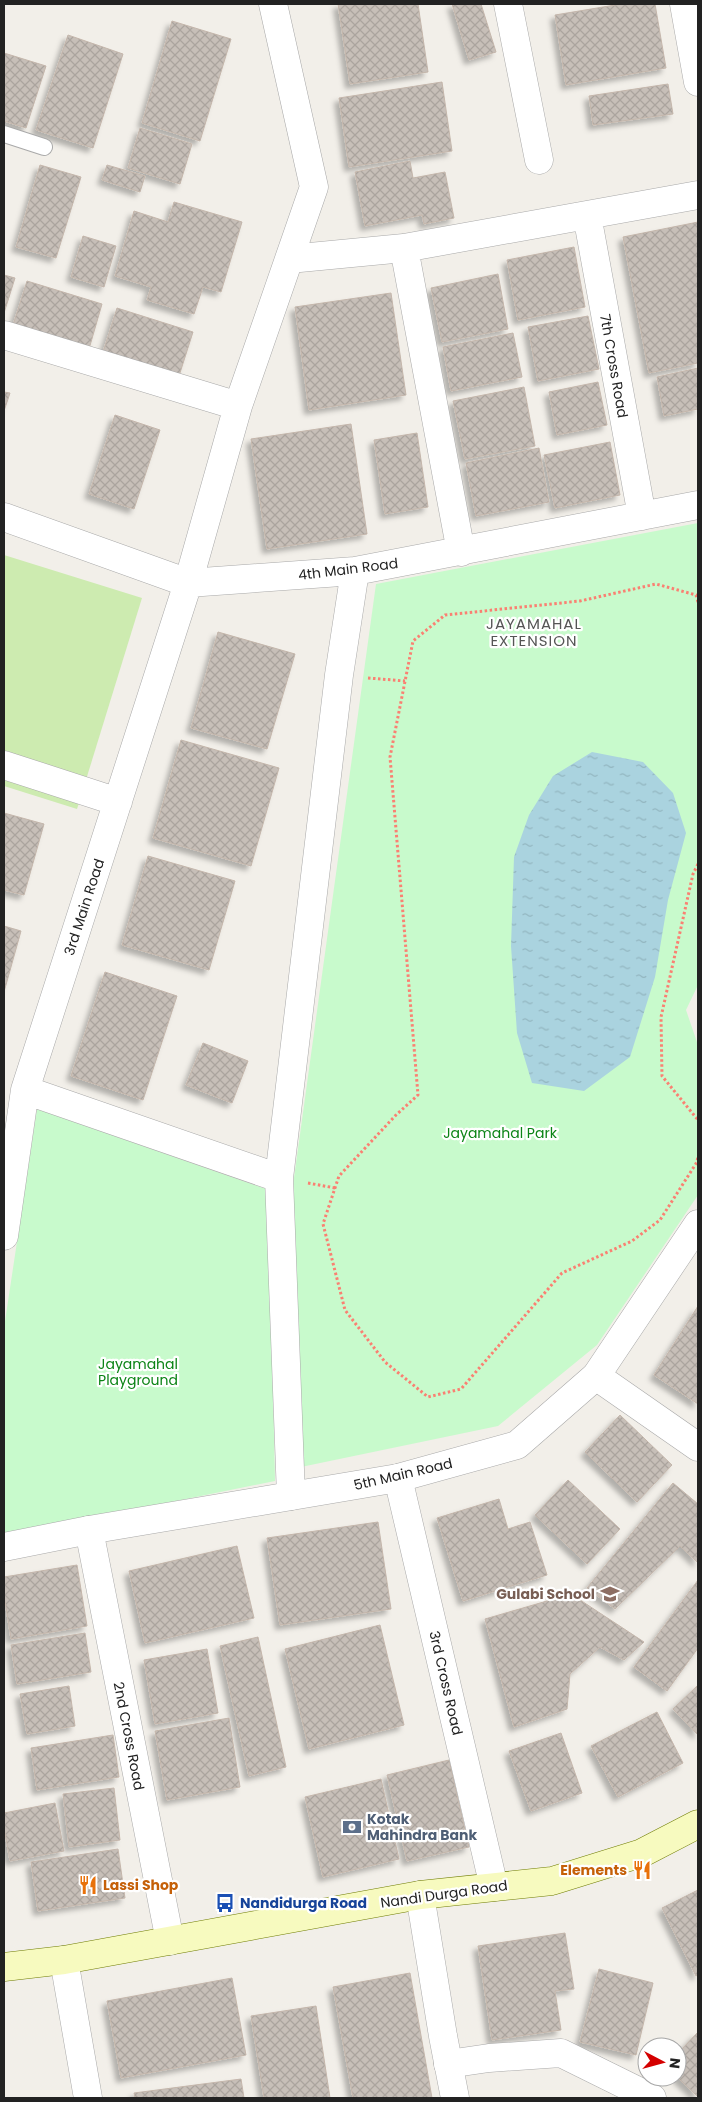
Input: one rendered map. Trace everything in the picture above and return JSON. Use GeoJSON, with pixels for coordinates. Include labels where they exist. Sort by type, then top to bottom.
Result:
{"type":"FeatureCollection","features":[{"type":"Feature","properties":{"kind":"main road","name":"Nandi Durga Road"},"geometry":{"type":"LineString","coordinates":[[4,1967],[64,1960],[420,1895],[552,1881],[642,1853],[698,1824]]}},
{"type":"Feature","properties":{"kind":"street","name":"3rd Main Road"},"geometry":{"type":"LineString","coordinates":[[4,1236],[26,1090],[188,583],[238,406],[314,186],[273,4]]}},
{"type":"Feature","properties":{"kind":"street"},"geometry":{"type":"LineString","coordinates":[[508,4],[539,160]]}},
{"type":"Feature","properties":{"kind":"street"},"geometry":{"type":"LineString","coordinates":[[684,4],[698,82]]}},
{"type":"Feature","properties":{"kind":"street"},"geometry":{"type":"LineString","coordinates":[[289,259],[404,248],[698,195]]}},
{"type":"Feature","properties":{"kind":"street","name":"7th Cross Road"},"geometry":{"type":"LineString","coordinates":[[587,215],[642,516]]}},
{"type":"Feature","properties":{"kind":"street"},"geometry":{"type":"LineString","coordinates":[[404,248],[460,552]]}},
{"type":"Feature","properties":{"kind":"street"},"geometry":{"type":"LineString","coordinates":[[4,335],[238,406]]}},
{"type":"Feature","properties":{"kind":"street","name":"4th Main Road"},"geometry":{"type":"LineString","coordinates":[[4,517],[188,583],[356,571],[698,505]]}},
{"type":"Feature","properties":{"kind":"street"},"geometry":{"type":"LineString","coordinates":[[291,1496],[279,1178],[339,675],[356,571]]}},
{"type":"Feature","properties":{"kind":"street"},"geometry":{"type":"LineString","coordinates":[[4,765],[118,802]]}},
{"type":"Feature","properties":{"kind":"street"},"geometry":{"type":"LineString","coordinates":[[26,1090],[279,1178]]}},
{"type":"Feature","properties":{"kind":"street","name":"5th Main Road"},"geometry":{"type":"LineString","coordinates":[[4,1547],[89,1530],[398,1478],[517,1446],[596,1376],[698,1224]]}},
{"type":"Feature","properties":{"kind":"street"},"geometry":{"type":"LineString","coordinates":[[596,1376],[698,1447]]}},
{"type":"Feature","properties":{"kind":"street","name":"3rd Cross Road"},"geometry":{"type":"LineString","coordinates":[[398,1478],[494,1887]]}},
{"type":"Feature","properties":{"kind":"street","name":"2nd Cross Road"},"geometry":{"type":"LineString","coordinates":[[89,1530],[170,1941]]}},
{"type":"Feature","properties":{"kind":"street"},"geometry":{"type":"LineString","coordinates":[[420,1895],[455,2098]]}},
{"type":"Feature","properties":{"kind":"street"},"geometry":{"type":"LineString","coordinates":[[64,1960],[88,2098]]}},
{"type":"Feature","properties":{"kind":"street"},"geometry":{"type":"LineString","coordinates":[[448,2064],[489,2058],[561,2053],[652,2098]]}},
{"type":"Feature","properties":{"kind":"lane"},"geometry":{"type":"LineString","coordinates":[[4,134],[44,147]]}},
{"type":"Feature","properties":{"kind":"path"},"geometry":{"type":"LineString","coordinates":[[698,602],[696,595],[656,584],[580,601],[445,615],[413,640],[390,757],[418,1095],[396,1115],[339,1176],[323,1224],[345,1310],[385,1362],[428,1397],[461,1388],[562,1273],[632,1241],[660,1220],[697,1162],[698,1156]]}},
{"type":"Feature","properties":{"kind":"path"},"geometry":{"type":"LineString","coordinates":[[339,675],[405,681]]}},
{"type":"Feature","properties":{"kind":"path"},"geometry":{"type":"LineString","coordinates":[[698,864],[693,874],[660,1017],[662,1076],[698,1120]]}},
{"type":"Feature","properties":{"kind":"green space","name":"Jayamahal Park"},"geometry":{"type":"Polygon","coordinates":[[[698,523],[698,985],[686,1010],[698,1045],[698,1195],[597,1345],[498,1426],[301,1467],[293,1185],[376,584],[698,523]]]}},
{"type":"Feature","properties":{"kind":"green space"},"geometry":{"type":"Polygon","coordinates":[[[4,555],[142,598],[77,809],[4,786],[4,555]]]}},
{"type":"Feature","properties":{"kind":"green space","name":"Jayamahal Playground"},"geometry":{"type":"Polygon","coordinates":[[[37,1109],[269,1190],[275,1481],[4,1536],[4,1328],[37,1109]]]}},
{"type":"Feature","properties":{"kind":"water"},"geometry":{"type":"Polygon","coordinates":[[[592,752],[643,762],[673,793],[686,833],[668,900],[655,977],[630,1057],[584,1091],[532,1083],[517,1033],[511,946],[514,857],[529,815],[553,776],[592,752]]]}},
{"type":"Feature","properties":{"kind":"building"},"geometry":{"type":"Polygon","coordinates":[[[338,4],[418,4],[428,72],[350,84],[338,4]]]}},
{"type":"Feature","properties":{"kind":"building"},"geometry":{"type":"Polygon","coordinates":[[[452,4],[481,4],[496,52],[469,60],[452,4]]]}},
{"type":"Feature","properties":{"kind":"building"},"geometry":{"type":"Polygon","coordinates":[[[621,4],[655,4],[666,68],[566,85],[555,15],[621,4]]]}},
{"type":"Feature","properties":{"kind":"building"},"geometry":{"type":"Polygon","coordinates":[[[172,21],[231,39],[200,141],[142,123],[172,21]]]}},
{"type":"Feature","properties":{"kind":"building"},"geometry":{"type":"Polygon","coordinates":[[[68,35],[123,54],[93,148],[36,130],[68,35]]]}},
{"type":"Feature","properties":{"kind":"building"},"geometry":{"type":"Polygon","coordinates":[[[4,53],[46,66],[26,128],[4,121],[4,53]]]}},
{"type":"Feature","properties":{"kind":"building"},"geometry":{"type":"Polygon","coordinates":[[[442,82],[452,151],[349,167],[339,98],[442,82]]]}},
{"type":"Feature","properties":{"kind":"building"},"geometry":{"type":"Polygon","coordinates":[[[668,84],[673,114],[593,125],[589,96],[668,84]]]}},
{"type":"Feature","properties":{"kind":"building"},"geometry":{"type":"Polygon","coordinates":[[[140,128],[192,144],[180,184],[128,168],[140,128]]]}},
{"type":"Feature","properties":{"kind":"building"},"geometry":{"type":"Polygon","coordinates":[[[410,161],[413,178],[445,172],[454,218],[424,224],[422,215],[365,226],[355,172],[410,161]]]}},
{"type":"Feature","properties":{"kind":"building"},"geometry":{"type":"Polygon","coordinates":[[[40,165],[81,177],[56,258],[16,247],[40,165]]]}},
{"type":"Feature","properties":{"kind":"building"},"geometry":{"type":"Polygon","coordinates":[[[107,165],[145,176],[140,192],[102,180],[107,165]]]}},
{"type":"Feature","properties":{"kind":"building"},"geometry":{"type":"Polygon","coordinates":[[[174,202],[242,222],[221,292],[203,287],[194,314],[147,300],[151,287],[115,276],[134,211],[168,222],[174,202]]]}},
{"type":"Feature","properties":{"kind":"building"},"geometry":{"type":"Polygon","coordinates":[[[698,222],[698,363],[649,373],[623,237],[698,222]]]}},
{"type":"Feature","properties":{"kind":"building"},"geometry":{"type":"Polygon","coordinates":[[[83,236],[116,246],[104,287],[71,277],[83,236]]]}},
{"type":"Feature","properties":{"kind":"building"},"geometry":{"type":"Polygon","coordinates":[[[574,247],[585,307],[518,320],[507,260],[574,247]]]}},
{"type":"Feature","properties":{"kind":"building"},"geometry":{"type":"Polygon","coordinates":[[[498,274],[508,329],[442,342],[431,288],[498,274]]]}},
{"type":"Feature","properties":{"kind":"building"},"geometry":{"type":"Polygon","coordinates":[[[4,275],[15,278],[4,313],[4,275]]]}},
{"type":"Feature","properties":{"kind":"building"},"geometry":{"type":"Polygon","coordinates":[[[27,281],[102,304],[89,349],[13,325],[27,281]]]}},
{"type":"Feature","properties":{"kind":"building"},"geometry":{"type":"Polygon","coordinates":[[[391,293],[406,395],[309,410],[295,307],[391,293]]]}},
{"type":"Feature","properties":{"kind":"building"},"geometry":{"type":"Polygon","coordinates":[[[117,308],[193,332],[179,376],[103,352],[117,308]]]}},
{"type":"Feature","properties":{"kind":"building"},"geometry":{"type":"Polygon","coordinates":[[[588,316],[599,369],[538,381],[528,327],[588,316]]]}},
{"type":"Feature","properties":{"kind":"building"},"geometry":{"type":"Polygon","coordinates":[[[513,333],[522,377],[451,391],[443,347],[513,333]]]}},
{"type":"Feature","properties":{"kind":"building"},"geometry":{"type":"Polygon","coordinates":[[[698,368],[698,409],[664,416],[657,377],[698,368]]]}},
{"type":"Feature","properties":{"kind":"building"},"geometry":{"type":"Polygon","coordinates":[[[598,382],[607,425],[557,435],[549,392],[598,382]]]}},
{"type":"Feature","properties":{"kind":"building"},"geometry":{"type":"Polygon","coordinates":[[[524,387],[535,446],[465,459],[453,401],[524,387]]]}},
{"type":"Feature","properties":{"kind":"building"},"geometry":{"type":"Polygon","coordinates":[[[4,392],[10,393],[4,411],[4,392]]]}},
{"type":"Feature","properties":{"kind":"building"},"geometry":{"type":"Polygon","coordinates":[[[115,415],[160,430],[134,509],[89,494],[115,415]]]}},
{"type":"Feature","properties":{"kind":"building"},"geometry":{"type":"Polygon","coordinates":[[[351,424],[367,534],[267,549],[251,439],[351,424]]]}},
{"type":"Feature","properties":{"kind":"building"},"geometry":{"type":"Polygon","coordinates":[[[417,433],[428,507],[385,514],[374,440],[417,433]]]}},
{"type":"Feature","properties":{"kind":"building"},"geometry":{"type":"Polygon","coordinates":[[[610,442],[620,495],[555,508],[544,455],[610,442]]]}},
{"type":"Feature","properties":{"kind":"building"},"geometry":{"type":"Polygon","coordinates":[[[539,448],[549,502],[476,516],[466,463],[539,448]]]}},
{"type":"Feature","properties":{"kind":"building"},"geometry":{"type":"Polygon","coordinates":[[[218,632],[295,654],[267,749],[191,728],[218,632]]]}},
{"type":"Feature","properties":{"kind":"building"},"geometry":{"type":"Polygon","coordinates":[[[181,740],[279,768],[251,866],[153,838],[181,740]]]}},
{"type":"Feature","properties":{"kind":"building"},"geometry":{"type":"Polygon","coordinates":[[[4,813],[44,824],[24,895],[4,890],[4,813]]]}},
{"type":"Feature","properties":{"kind":"building"},"geometry":{"type":"Polygon","coordinates":[[[148,856],[235,881],[209,970],[122,945],[148,856]]]}},
{"type":"Feature","properties":{"kind":"building"},"geometry":{"type":"Polygon","coordinates":[[[4,926],[21,931],[4,992],[4,926]]]}},
{"type":"Feature","properties":{"kind":"building"},"geometry":{"type":"Polygon","coordinates":[[[105,972],[177,996],[143,1100],[71,1076],[105,972]]]}},
{"type":"Feature","properties":{"kind":"building"},"geometry":{"type":"Polygon","coordinates":[[[203,1043],[248,1061],[232,1103],[186,1085],[203,1043]]]}},
{"type":"Feature","properties":{"kind":"building"},"geometry":{"type":"Polygon","coordinates":[[[698,1306],[698,1404],[654,1375],[698,1306]]]}},
{"type":"Feature","properties":{"kind":"building"},"geometry":{"type":"Polygon","coordinates":[[[620,1415],[672,1465],[637,1502],[585,1452],[620,1415]]]}},
{"type":"Feature","properties":{"kind":"building"},"geometry":{"type":"Polygon","coordinates":[[[568,1480],[620,1529],[587,1564],[535,1515],[568,1480]]]}},
{"type":"Feature","properties":{"kind":"building"},"geometry":{"type":"Polygon","coordinates":[[[673,1483],[698,1504],[698,1563],[680,1546],[615,1609],[587,1588],[673,1483]]]}},
{"type":"Feature","properties":{"kind":"building"},"geometry":{"type":"Polygon","coordinates":[[[499,1499],[508,1529],[530,1522],[547,1575],[463,1601],[437,1518],[499,1499]]]}},
{"type":"Feature","properties":{"kind":"building"},"geometry":{"type":"Polygon","coordinates":[[[378,1522],[391,1609],[280,1625],[267,1538],[378,1522]]]}},
{"type":"Feature","properties":{"kind":"building"},"geometry":{"type":"Polygon","coordinates":[[[237,1546],[254,1618],[145,1643],[129,1571],[237,1546]]]}},
{"type":"Feature","properties":{"kind":"building"},"geometry":{"type":"Polygon","coordinates":[[[77,1565],[87,1626],[11,1639],[4,1595],[4,1577],[77,1565]]]}},
{"type":"Feature","properties":{"kind":"building"},"geometry":{"type":"Polygon","coordinates":[[[698,1580],[698,1648],[667,1691],[634,1667],[698,1580]]]}},
{"type":"Feature","properties":{"kind":"building"},"geometry":{"type":"Polygon","coordinates":[[[571,1594],[644,1642],[624,1660],[600,1647],[570,1674],[567,1709],[514,1727],[485,1619],[571,1594]]]}},
{"type":"Feature","properties":{"kind":"building"},"geometry":{"type":"Polygon","coordinates":[[[380,1625],[404,1725],[309,1749],[285,1649],[380,1625]]]}},
{"type":"Feature","properties":{"kind":"building"},"geometry":{"type":"Polygon","coordinates":[[[85,1633],[91,1672],[17,1684],[11,1645],[85,1633]]]}},
{"type":"Feature","properties":{"kind":"building"},"geometry":{"type":"Polygon","coordinates":[[[258,1637],[286,1767],[249,1776],[220,1646],[258,1637]]]}},
{"type":"Feature","properties":{"kind":"building"},"geometry":{"type":"Polygon","coordinates":[[[207,1649],[218,1713],[155,1724],[144,1660],[207,1649]]]}},
{"type":"Feature","properties":{"kind":"building"},"geometry":{"type":"Polygon","coordinates":[[[698,1685],[698,1735],[673,1709],[698,1685]]]}},
{"type":"Feature","properties":{"kind":"building"},"geometry":{"type":"Polygon","coordinates":[[[69,1686],[75,1726],[27,1734],[20,1694],[69,1686]]]}},
{"type":"Feature","properties":{"kind":"building"},"geometry":{"type":"Polygon","coordinates":[[[657,1712],[683,1763],[618,1797],[591,1746],[657,1712]]]}},
{"type":"Feature","properties":{"kind":"building"},"geometry":{"type":"Polygon","coordinates":[[[229,1718],[240,1787],[167,1800],[155,1731],[229,1718]]]}},
{"type":"Feature","properties":{"kind":"building"},"geometry":{"type":"Polygon","coordinates":[[[561,1733],[582,1793],[531,1811],[509,1751],[561,1733]]]}},
{"type":"Feature","properties":{"kind":"building"},"geometry":{"type":"Polygon","coordinates":[[[113,1735],[119,1777],[37,1790],[31,1748],[113,1735]]]}},
{"type":"Feature","properties":{"kind":"building"},"geometry":{"type":"Polygon","coordinates":[[[449,1760],[469,1847],[407,1861],[387,1775],[449,1760]]]}},
{"type":"Feature","properties":{"kind":"building"},"geometry":{"type":"Polygon","coordinates":[[[381,1779],[399,1859],[323,1877],[305,1797],[381,1779]]]}},
{"type":"Feature","properties":{"kind":"building"},"geometry":{"type":"Polygon","coordinates":[[[114,1788],[120,1840],[69,1847],[63,1794],[114,1788]]]}},
{"type":"Feature","properties":{"kind":"building"},"geometry":{"type":"Polygon","coordinates":[[[55,1803],[64,1851],[10,1861],[4,1828],[4,1813],[55,1803]]]}},
{"type":"Feature","properties":{"kind":"building"},"geometry":{"type":"Polygon","coordinates":[[[118,1849],[125,1898],[38,1911],[31,1862],[118,1849]]]}},
{"type":"Feature","properties":{"kind":"building"},"geometry":{"type":"Polygon","coordinates":[[[698,1890],[698,1975],[696,1976],[662,1908],[698,1890]]]}},
{"type":"Feature","properties":{"kind":"building"},"geometry":{"type":"Polygon","coordinates":[[[565,1933],[574,1989],[555,1991],[561,2030],[492,2040],[478,1946],[565,1933]]]}},
{"type":"Feature","properties":{"kind":"building"},"geometry":{"type":"Polygon","coordinates":[[[599,1969],[653,1983],[640,2037],[637,2037],[636,2055],[580,2042],[599,1969]]]}},
{"type":"Feature","properties":{"kind":"building"},"geometry":{"type":"Polygon","coordinates":[[[410,1973],[432,2098],[353,2098],[333,1987],[410,1973]]]}},
{"type":"Feature","properties":{"kind":"building"},"geometry":{"type":"Polygon","coordinates":[[[232,1978],[246,2055],[121,2078],[107,2001],[232,1978]]]}},
{"type":"Feature","properties":{"kind":"building"},"geometry":{"type":"Polygon","coordinates":[[[316,2006],[330,2098],[264,2098],[251,2016],[316,2006]]]}},
{"type":"Feature","properties":{"kind":"building"},"geometry":{"type":"Polygon","coordinates":[[[698,2032],[698,2097],[687,2087],[687,2044],[698,2032]]]}},
{"type":"Feature","properties":{"kind":"building"},"geometry":{"type":"Polygon","coordinates":[[[241,2079],[244,2098],[135,2098],[134,2093],[241,2079]]]}},
{"type":"Feature","properties":{"kind":"place","name":"Gulabi School"},"geometry":{"type":"Point","coordinates":[610,1594]}},
{"type":"Feature","properties":{"kind":"place","name":"Kotak Mahindra Bank"},"geometry":{"type":"Point","coordinates":[352,1827]}},
{"type":"Feature","properties":{"kind":"place","name":"Elements"},"geometry":{"type":"Point","coordinates":[642,1870]}},
{"type":"Feature","properties":{"kind":"place","name":"Lassi Shop"},"geometry":{"type":"Point","coordinates":[88,1885]}},
{"type":"Feature","properties":{"kind":"place","name":"Nandidurga Road"},"geometry":{"type":"Point","coordinates":[225,1903]}},
{"type":"Feature","properties":{"kind":"district","name":"JAYAMAHAL EXTENSION"},"geometry":{"type":"Point","coordinates":[534,632]}}]}
